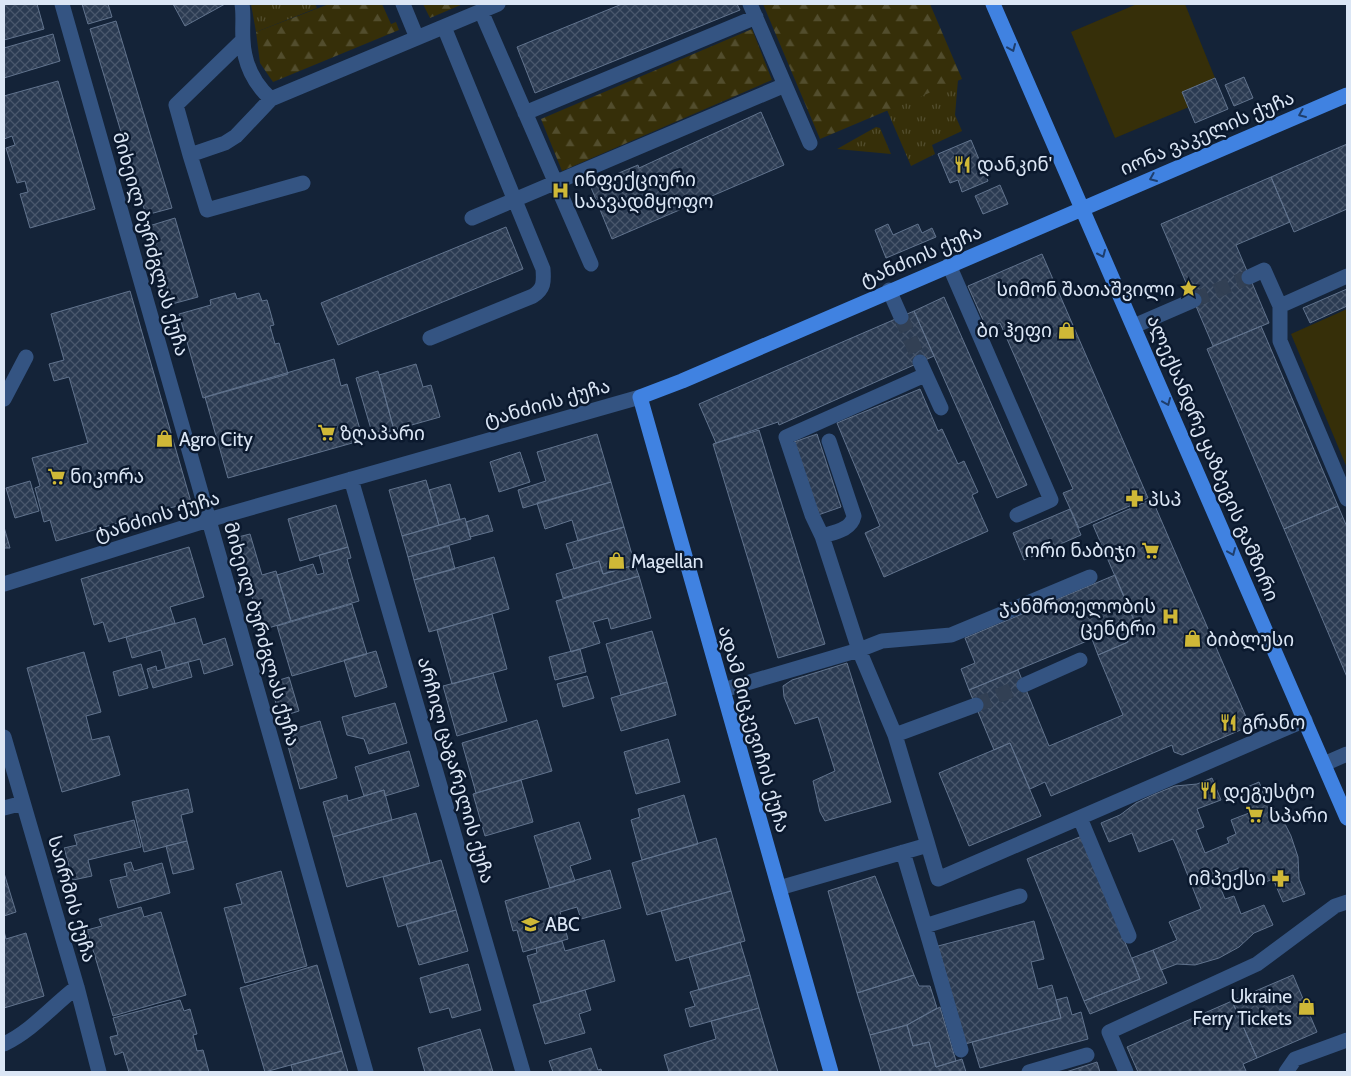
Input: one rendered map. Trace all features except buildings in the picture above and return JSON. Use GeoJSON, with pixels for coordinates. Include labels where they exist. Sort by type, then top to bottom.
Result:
{"type":"FeatureCollection","features":[{"type":"Feature","properties":{"kind":"main road","name":"ალექსანდრე ყაზბეგის გამზირი"},"geometry":{"type":"LineString","coordinates":[[993,4],[1347,818]]}},
{"type":"Feature","properties":{"kind":"main road","name":"იონა ვაკელის ქუჩა"},"geometry":{"type":"LineString","coordinates":[[1082,209],[1347,95]]}},
{"type":"Feature","properties":{"kind":"main road","name":"ტანძიის ქუჩა"},"geometry":{"type":"LineString","coordinates":[[640,397],[682,381],[889,290],[1082,209]]}},
{"type":"Feature","properties":{"kind":"main road","name":"ადამ მიცკევიჩის ქუჩა"},"geometry":{"type":"LineString","coordinates":[[640,397],[831,1072]]}},
{"type":"Feature","properties":{"kind":"street","name":"მიხეილ ბურძგლას ქუჩა"},"geometry":{"type":"LineString","coordinates":[[62,4],[366,1072]]}},
{"type":"Feature","properties":{"kind":"street"},"geometry":{"type":"LineString","coordinates":[[242,4],[244,21],[242,40],[250,72],[259,88],[271,99]]}},
{"type":"Feature","properties":{"kind":"street"},"geometry":{"type":"LineString","coordinates":[[403,4],[417,38]]}},
{"type":"Feature","properties":{"kind":"street"},"geometry":{"type":"LineString","coordinates":[[190,155],[225,143],[236,136],[271,99],[498,4]]}},
{"type":"Feature","properties":{"kind":"street"},"geometry":{"type":"LineString","coordinates":[[525,114],[753,10],[810,143]]}},
{"type":"Feature","properties":{"kind":"street"},"geometry":{"type":"LineString","coordinates":[[481,11],[590,264]]}},
{"type":"Feature","properties":{"kind":"street"},"geometry":{"type":"LineString","coordinates":[[430,338],[540,292],[544,282],[544,269],[444,27]]}},
{"type":"Feature","properties":{"kind":"street"},"geometry":{"type":"LineString","coordinates":[[242,40],[176,105],[207,210],[303,183]]}},
{"type":"Feature","properties":{"kind":"street"},"geometry":{"type":"LineString","coordinates":[[472,218],[784,85]]}},
{"type":"Feature","properties":{"kind":"street"},"geometry":{"type":"LineString","coordinates":[[949,265],[1051,500],[1017,515]]}},
{"type":"Feature","properties":{"kind":"street"},"geometry":{"type":"LineString","coordinates":[[1249,277],[1264,270],[1280,306],[1280,341],[1347,499]]}},
{"type":"Feature","properties":{"kind":"street"},"geometry":{"type":"LineString","coordinates":[[1280,306],[1347,276]]}},
{"type":"Feature","properties":{"kind":"street"},"geometry":{"type":"LineString","coordinates":[[889,290],[900,316]]}},
{"type":"Feature","properties":{"kind":"street"},"geometry":{"type":"LineString","coordinates":[[1134,326],[1194,300]]}},
{"type":"Feature","properties":{"kind":"street"},"geometry":{"type":"LineString","coordinates":[[4,399],[26,357]]}},
{"type":"Feature","properties":{"kind":"street"},"geometry":{"type":"LineString","coordinates":[[941,408],[923,368],[786,438],[812,515],[822,536],[858,650],[894,735],[938,879],[1305,720]]}},
{"type":"Feature","properties":{"kind":"street","name":"ტანძიის ქუჩა"},"geometry":{"type":"LineString","coordinates":[[4,584],[208,520],[640,397]]}},
{"type":"Feature","properties":{"kind":"street"},"geometry":{"type":"LineString","coordinates":[[822,536],[847,528],[853,523],[854,516],[829,441]]}},
{"type":"Feature","properties":{"kind":"street","name":"არჩილ ცაგარელის ქუჩა"},"geometry":{"type":"LineString","coordinates":[[351,479],[523,1072]]}},
{"type":"Feature","properties":{"kind":"street"},"geometry":{"type":"LineString","coordinates":[[723,690],[858,650],[882,641],[952,635],[1090,577]]}},
{"type":"Feature","properties":{"kind":"street"},"geometry":{"type":"LineString","coordinates":[[1024,685],[1080,660]]}},
{"type":"Feature","properties":{"kind":"street"},"geometry":{"type":"LineString","coordinates":[[894,735],[976,705]]}},
{"type":"Feature","properties":{"kind":"street","name":"საირმის ქუჩა"},"geometry":{"type":"LineString","coordinates":[[4,737],[77,987],[99,1072]]}},
{"type":"Feature","properties":{"kind":"street"},"geometry":{"type":"LineString","coordinates":[[1324,764],[1347,754]]}},
{"type":"Feature","properties":{"kind":"street"},"geometry":{"type":"LineString","coordinates":[[4,808],[23,803]]}},
{"type":"Feature","properties":{"kind":"street"},"geometry":{"type":"LineString","coordinates":[[1080,818],[1130,936]]}},
{"type":"Feature","properties":{"kind":"street"},"geometry":{"type":"LineString","coordinates":[[779,888],[928,845]]}},
{"type":"Feature","properties":{"kind":"street"},"geometry":{"type":"LineString","coordinates":[[903,852],[961,1050]]}},
{"type":"Feature","properties":{"kind":"street"},"geometry":{"type":"LineString","coordinates":[[925,926],[1020,896]]}},
{"type":"Feature","properties":{"kind":"street"},"geometry":{"type":"LineString","coordinates":[[1126,1072],[1109,1032],[1257,964],[1335,906],[1347,902]]}},
{"type":"Feature","properties":{"kind":"street"},"geometry":{"type":"LineString","coordinates":[[4,1044],[36,1024],[59,1000],[77,987]]}},
{"type":"Feature","properties":{"kind":"street"},"geometry":{"type":"LineString","coordinates":[[1286,1072],[1295,1059],[1347,1040]]}},
{"type":"Feature","properties":{"kind":"street"},"geometry":{"type":"LineString","coordinates":[[1029,1072],[1087,1055]]}},
{"type":"Feature","properties":{"kind":"green space"},"geometry":{"type":"Polygon","coordinates":[[[251,4],[315,4],[317,8],[256,32],[251,4]]]}},
{"type":"Feature","properties":{"kind":"green space"},"geometry":{"type":"Polygon","coordinates":[[[329,4],[382,4],[391,24],[396,22],[399,30],[273,82],[260,63],[256,32],[329,4]]]}},
{"type":"Feature","properties":{"kind":"green space"},"geometry":{"type":"Polygon","coordinates":[[[423,4],[463,4],[430,18],[423,4]]]}},
{"type":"Feature","properties":{"kind":"green space"},"geometry":{"type":"Polygon","coordinates":[[[763,4],[930,4],[962,79],[820,139],[763,4]]]}},
{"type":"Feature","properties":{"kind":"green space"},"geometry":{"type":"Polygon","coordinates":[[[1137,4],[1185,4],[1215,78],[1182,92],[1189,107],[1115,138],[1071,32],[1137,4]]]}},
{"type":"Feature","properties":{"kind":"green space"},"geometry":{"type":"Polygon","coordinates":[[[752,29],[772,80],[562,171],[541,119],[752,29]]]}},
{"type":"Feature","properties":{"kind":"green space"},"geometry":{"type":"Polygon","coordinates":[[[958,80],[955,115],[962,131],[932,145],[935,154],[911,166],[887,110],[958,80]]]}},
{"type":"Feature","properties":{"kind":"green space"},"geometry":{"type":"Polygon","coordinates":[[[876,127],[880,128],[891,154],[837,149],[876,127]]]}},
{"type":"Feature","properties":{"kind":"green space"},"geometry":{"type":"Polygon","coordinates":[[[1347,309],[1347,468],[1291,334],[1347,309]]]}},
{"type":"Feature","properties":{"kind":"tunnel"},"geometry":{"type":"LineString","coordinates":[[1194,300],[1249,277]]}},
{"type":"Feature","properties":{"kind":"tunnel"},"geometry":{"type":"LineString","coordinates":[[901,317],[920,362]]}},
{"type":"Feature","properties":{"kind":"tunnel"},"geometry":{"type":"LineString","coordinates":[[976,705],[1024,685]]}},
{"type":"Feature","properties":{"kind":"place","name":"დანკინ'"},"geometry":{"type":"Point","coordinates":[963,164]}},
{"type":"Feature","properties":{"kind":"place","name":"ინფექციური საავადმყოფო"},"geometry":{"type":"Point","coordinates":[560,190]}},
{"type":"Feature","properties":{"kind":"place","name":"სიმონ შათაშვილი"},"geometry":{"type":"Point","coordinates":[1189,289]}},
{"type":"Feature","properties":{"kind":"place","name":"ბი ჰეფი"},"geometry":{"type":"Point","coordinates":[1066,330]}},
{"type":"Feature","properties":{"kind":"place","name":"ზღაპარი"},"geometry":{"type":"Point","coordinates":[326,433]}},
{"type":"Feature","properties":{"kind":"place","name":"Agro City"},"geometry":{"type":"Point","coordinates":[165,439]}},
{"type":"Feature","properties":{"kind":"place","name":"ნიკორა"},"geometry":{"type":"Point","coordinates":[56,476]}},
{"type":"Feature","properties":{"kind":"place","name":"პსპ"},"geometry":{"type":"Point","coordinates":[1134,499]}},
{"type":"Feature","properties":{"kind":"place","name":"ორი ნაბიჯი"},"geometry":{"type":"Point","coordinates":[1150,550]}},
{"type":"Feature","properties":{"kind":"place","name":"Magellan"},"geometry":{"type":"Point","coordinates":[617,561]}},
{"type":"Feature","properties":{"kind":"place","name":"ჯანმრთელობის ცენტრი"},"geometry":{"type":"Point","coordinates":[1170,617]}},
{"type":"Feature","properties":{"kind":"place","name":"ბიბლუსი"},"geometry":{"type":"Point","coordinates":[1192,639]}},
{"type":"Feature","properties":{"kind":"place","name":"გრანო"},"geometry":{"type":"Point","coordinates":[1228,722]}},
{"type":"Feature","properties":{"kind":"place","name":"დეგუსტო"},"geometry":{"type":"Point","coordinates":[1209,791]}},
{"type":"Feature","properties":{"kind":"place","name":"სპარი"},"geometry":{"type":"Point","coordinates":[1255,815]}},
{"type":"Feature","properties":{"kind":"place","name":"იმპექსი"},"geometry":{"type":"Point","coordinates":[1280,878]}},
{"type":"Feature","properties":{"kind":"place","name":"ABC"},"geometry":{"type":"Point","coordinates":[531,924]}},
{"type":"Feature","properties":{"kind":"place","name":"Ukraine Ferry Tickets"},"geometry":{"type":"Point","coordinates":[1306,1007]}}]}
